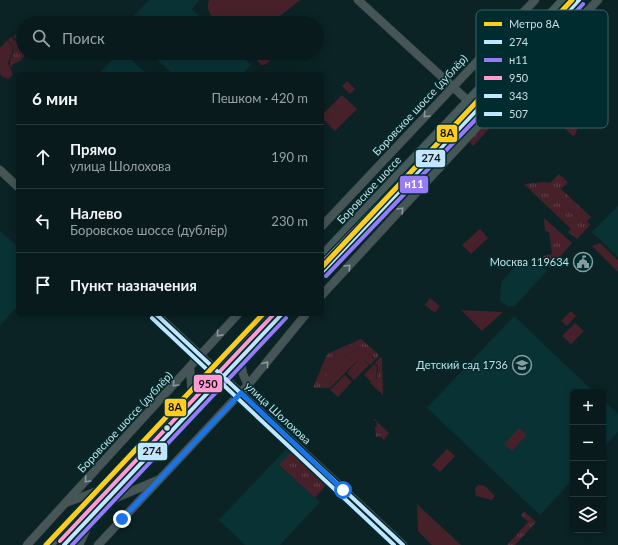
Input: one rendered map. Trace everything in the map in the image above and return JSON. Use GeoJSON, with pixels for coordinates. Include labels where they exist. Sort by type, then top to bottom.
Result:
{"type":"FeatureCollection","features":[{"type":"Feature","properties":{"kind":"main road","name":"Боровское шоссе"},"geometry":{"type":"LineString","coordinates":[[554,10],[563,0]]}},
{"type":"Feature","properties":{"kind":"main road","name":"Боровское шоссе"},"geometry":{"type":"LineString","coordinates":[[570,10],[579,0]]}},
{"type":"Feature","properties":{"kind":"main road","name":"Боровское шоссе"},"geometry":{"type":"LineString","coordinates":[[324,253],[476,93]]}},
{"type":"Feature","properties":{"kind":"main road","name":"Боровское шоссе"},"geometry":{"type":"LineString","coordinates":[[324,270],[476,110]]}},
{"type":"Feature","properties":{"kind":"main road"},"geometry":{"type":"LineString","coordinates":[[50,545],[264,316]]}},
{"type":"Feature","properties":{"kind":"main road"},"geometry":{"type":"LineString","coordinates":[[64,545],[280,316]]}},
{"type":"Feature","properties":{"kind":"street"},"geometry":{"type":"LineString","coordinates":[[358,0],[476,108]]}},
{"type":"Feature","properties":{"kind":"street","name":"Боровское шоссе (дублёр)"},"geometry":{"type":"LineString","coordinates":[[526,10],[535,0]]}},
{"type":"Feature","properties":{"kind":"street"},"geometry":{"type":"LineString","coordinates":[[589,10],[598,0]]}},
{"type":"Feature","properties":{"kind":"street","name":"Боровское шоссе (дублёр)"},"geometry":{"type":"LineString","coordinates":[[324,224],[476,63]]}},
{"type":"Feature","properties":{"kind":"street"},"geometry":{"type":"LineString","coordinates":[[324,293],[476,128]]}},
{"type":"Feature","properties":{"kind":"street"},"geometry":{"type":"LineString","coordinates":[[0,170],[16,185]]}},
{"type":"Feature","properties":{"kind":"street","name":"улица Шолохова"},"geometry":{"type":"LineString","coordinates":[[158,316],[403,545]]}},
{"type":"Feature","properties":{"kind":"street","name":"Боровское шоссе (дублёр)"},"geometry":{"type":"LineString","coordinates":[[27,545],[236,316]]}},
{"type":"Feature","properties":{"kind":"street"},"geometry":{"type":"LineString","coordinates":[[98,545],[241,393],[304,316]]}},
{"type":"Feature","properties":{"kind":"street"},"geometry":{"type":"LineString","coordinates":[[240,358],[243,374],[248,385]]}},
{"type":"Feature","properties":{"kind":"street"},"geometry":{"type":"LineString","coordinates":[[190,368],[192,394]]}},
{"type":"Feature","properties":{"kind":"street"},"geometry":{"type":"LineString","coordinates":[[103,503],[160,479]]}},
{"type":"Feature","properties":{"kind":"street"},"geometry":{"type":"LineString","coordinates":[[65,504],[103,489]]}},
{"type":"Feature","properties":{"kind":"street"},"geometry":{"type":"LineString","coordinates":[[79,545],[94,513]]}},
{"type":"Feature","properties":{"kind":"street"},"geometry":{"type":"LineString","coordinates":[[30,545],[35,536]]}},
{"type":"Feature","properties":{"kind":"shaded area"},"geometry":{"type":"Polygon","coordinates":[[[149,0],[200,0],[192,9],[200,16],[134,16],[149,0]]]}},
{"type":"Feature","properties":{"kind":"shaded area"},"geometry":{"type":"Polygon","coordinates":[[[112,60],[132,60],[145,72],[101,72],[112,60]]]}},
{"type":"Feature","properties":{"kind":"shaded area"},"geometry":{"type":"Polygon","coordinates":[[[158,60],[246,60],[251,65],[245,72],[171,72],[158,60]]]}},
{"type":"Feature","properties":{"kind":"shaded area"},"geometry":{"type":"Polygon","coordinates":[[[618,206],[618,257],[592,232],[618,206]]]}},
{"type":"Feature","properties":{"kind":"shaded area"},"geometry":{"type":"Polygon","coordinates":[[[0,231],[16,245],[16,308],[0,325],[0,231]]]}},
{"type":"Feature","properties":{"kind":"shaded area"},"geometry":{"type":"Polygon","coordinates":[[[540,265],[547,271],[515,306],[509,307],[500,301],[501,282],[516,266],[540,265]]]}},
{"type":"Feature","properties":{"kind":"shaded area"},"geometry":{"type":"Polygon","coordinates":[[[514,316],[591,389],[570,389],[570,482],[540,515],[427,408],[514,316]]]}},
{"type":"Feature","properties":{"kind":"shaded area"},"geometry":{"type":"Polygon","coordinates":[[[606,403],[618,414],[618,432],[606,445],[606,403]]]}},
{"type":"Feature","properties":{"kind":"shaded area"},"geometry":{"type":"Polygon","coordinates":[[[287,448],[291,452],[279,466],[320,502],[280,545],[245,545],[219,520],[287,448]]]}},
{"type":"Feature","properties":{"kind":"green space"},"geometry":{"type":"Polygon","coordinates":[[[209,0],[300,0],[280,16],[211,16],[208,6],[209,0]]]}},
{"type":"Feature","properties":{"kind":"green space"},"geometry":{"type":"Polygon","coordinates":[[[11,37],[16,42],[16,60],[21,60],[13,64],[11,68],[10,60],[13,48],[12,44],[8,40],[11,37]]]}},
{"type":"Feature","properties":{"kind":"green space"},"geometry":{"type":"Polygon","coordinates":[[[7,40],[13,50],[8,64],[12,72],[12,76],[8,79],[1,76],[0,72],[0,48],[7,40]]]}},
{"type":"Feature","properties":{"kind":"green space"},"geometry":{"type":"Polygon","coordinates":[[[257,60],[269,60],[269,62],[261,65],[257,60]]]}},
{"type":"Feature","properties":{"kind":"green space"},"geometry":{"type":"Polygon","coordinates":[[[347,81],[355,89],[350,94],[342,86],[347,81]]]}},
{"type":"Feature","properties":{"kind":"green space"},"geometry":{"type":"Polygon","coordinates":[[[342,95],[357,109],[335,131],[324,120],[324,113],[342,95]]]}},
{"type":"Feature","properties":{"kind":"green space"},"geometry":{"type":"Polygon","coordinates":[[[479,128],[490,128],[473,146],[468,140],[479,128]]]}},
{"type":"Feature","properties":{"kind":"green space"},"geometry":{"type":"Polygon","coordinates":[[[564,128],[578,128],[574,137],[564,128]]]}},
{"type":"Feature","properties":{"kind":"green space"},"geometry":{"type":"Polygon","coordinates":[[[559,174],[568,182],[561,189],[591,217],[587,221],[590,225],[577,239],[568,232],[571,229],[524,184],[544,182],[550,183],[559,174]]]}},
{"type":"Feature","properties":{"kind":"green space"},"geometry":{"type":"Polygon","coordinates":[[[544,218],[572,243],[550,268],[543,258],[544,256],[552,254],[549,232],[545,231],[544,218]]]}},
{"type":"Feature","properties":{"kind":"green space"},"geometry":{"type":"Polygon","coordinates":[[[480,229],[488,238],[471,254],[462,245],[480,229]]]}},
{"type":"Feature","properties":{"kind":"green space"},"geometry":{"type":"Polygon","coordinates":[[[600,243],[618,260],[618,272],[592,246],[600,243]]]}},
{"type":"Feature","properties":{"kind":"green space"},"geometry":{"type":"Polygon","coordinates":[[[430,298],[440,306],[435,313],[425,305],[430,298]]]}},
{"type":"Feature","properties":{"kind":"green space"},"geometry":{"type":"Polygon","coordinates":[[[461,310],[503,312],[482,331],[461,310]]]}},
{"type":"Feature","properties":{"kind":"green space"},"geometry":{"type":"Polygon","coordinates":[[[571,311],[576,316],[567,326],[561,321],[571,311]]]}},
{"type":"Feature","properties":{"kind":"green space"},"geometry":{"type":"Polygon","coordinates":[[[575,323],[584,331],[571,344],[562,336],[575,323]]]}},
{"type":"Feature","properties":{"kind":"green space"},"geometry":{"type":"Polygon","coordinates":[[[361,339],[379,355],[376,360],[362,347],[342,358],[328,383],[337,381],[330,388],[313,388],[327,354],[361,339]]]}},
{"type":"Feature","properties":{"kind":"green space"},"geometry":{"type":"Polygon","coordinates":[[[362,347],[375,360],[370,365],[364,360],[369,365],[354,380],[347,373],[359,359],[337,381],[328,383],[325,378],[331,367],[342,358],[362,347]]]}},
{"type":"Feature","properties":{"kind":"green space"},"geometry":{"type":"Polygon","coordinates":[[[380,357],[382,358],[383,395],[370,383],[377,378],[378,366],[375,363],[380,357]]]}},
{"type":"Feature","properties":{"kind":"green space"},"geometry":{"type":"Polygon","coordinates":[[[374,364],[377,367],[376,379],[371,382],[364,375],[374,364]]]}},
{"type":"Feature","properties":{"kind":"green space"},"geometry":{"type":"Polygon","coordinates":[[[345,375],[352,382],[338,397],[330,390],[345,375]]]}},
{"type":"Feature","properties":{"kind":"green space"},"geometry":{"type":"Polygon","coordinates":[[[374,419],[389,433],[384,440],[379,436],[376,437],[375,427],[377,427],[374,419]]]}},
{"type":"Feature","properties":{"kind":"green space"},"geometry":{"type":"Polygon","coordinates":[[[519,428],[527,435],[512,451],[504,444],[519,428]]]}},
{"type":"Feature","properties":{"kind":"green space"},"geometry":{"type":"Polygon","coordinates":[[[447,449],[455,456],[440,472],[432,465],[447,449]]]}},
{"type":"Feature","properties":{"kind":"green space"},"geometry":{"type":"Polygon","coordinates":[[[291,452],[326,485],[315,498],[279,465],[291,452]]]}},
{"type":"Feature","properties":{"kind":"green space"},"geometry":{"type":"Polygon","coordinates":[[[478,485],[485,486],[495,496],[492,500],[476,496],[475,488],[478,485]]]}},
{"type":"Feature","properties":{"kind":"green space"},"geometry":{"type":"Polygon","coordinates":[[[417,504],[461,545],[432,545],[418,531],[417,504]]]}},
{"type":"Feature","properties":{"kind":"green space"},"geometry":{"type":"Polygon","coordinates":[[[524,511],[536,522],[515,545],[507,545],[528,522],[521,515],[524,511]]]}},
{"type":"Feature","properties":{"kind":"metro line","name":"8А"},"geometry":{"type":"LineString","coordinates":[[563,10],[572,0]]}},
{"type":"Feature","properties":{"kind":"metro line","name":"8А"},"geometry":{"type":"LineString","coordinates":[[324,265],[476,103]]}},
{"type":"Feature","properties":{"kind":"metro line","name":"8А"},"geometry":{"type":"LineString","coordinates":[[46,545],[261,316]]}},
{"type":"Feature","properties":{"kind":"transit line","name":"950"},"geometry":{"type":"LineString","coordinates":[[562,10],[571,0]]}},
{"type":"Feature","properties":{"kind":"transit line","name":"274"},"geometry":{"type":"LineString","coordinates":[[570,10],[579,0]]}},
{"type":"Feature","properties":{"kind":"transit line","name":"н11"},"geometry":{"type":"LineString","coordinates":[[577,10],[583,4]]}},
{"type":"Feature","properties":{"kind":"transit line","name":"950"},"geometry":{"type":"LineString","coordinates":[[324,261],[476,103]]}},
{"type":"Feature","properties":{"kind":"transit line","name":"274"},"geometry":{"type":"LineString","coordinates":[[324,270],[476,111]]}},
{"type":"Feature","properties":{"kind":"transit line","name":"н11"},"geometry":{"type":"LineString","coordinates":[[326,276],[476,119]]}},
{"type":"Feature","properties":{"kind":"transit line","name":"343"},"geometry":{"type":"LineString","coordinates":[[158,316],[403,545]]}},
{"type":"Feature","properties":{"kind":"transit line","name":"950"},"geometry":{"type":"LineString","coordinates":[[60,541],[272,316]]}},
{"type":"Feature","properties":{"kind":"transit line","name":"274"},"geometry":{"type":"LineString","coordinates":[[64,545],[280,316]]}},
{"type":"Feature","properties":{"kind":"transit line","name":"507"},"geometry":{"type":"LineString","coordinates":[[152,318],[394,545]]}},
{"type":"Feature","properties":{"kind":"transit line","name":"н11"},"geometry":{"type":"LineString","coordinates":[[72,545],[286,318]]}},
{"type":"Feature","properties":{"kind":"place","name":"Москва 119634"},"geometry":{"type":"Point","coordinates":[583,262]}},
{"type":"Feature","properties":{"kind":"place","name":"Детский сад 1736"},"geometry":{"type":"Point","coordinates":[522,365]}},
{"type":"Feature","properties":{"kind":"route"},"geometry":{"type":"LineString","coordinates":[[122,519],[241,393],[343,490]]}}]}
